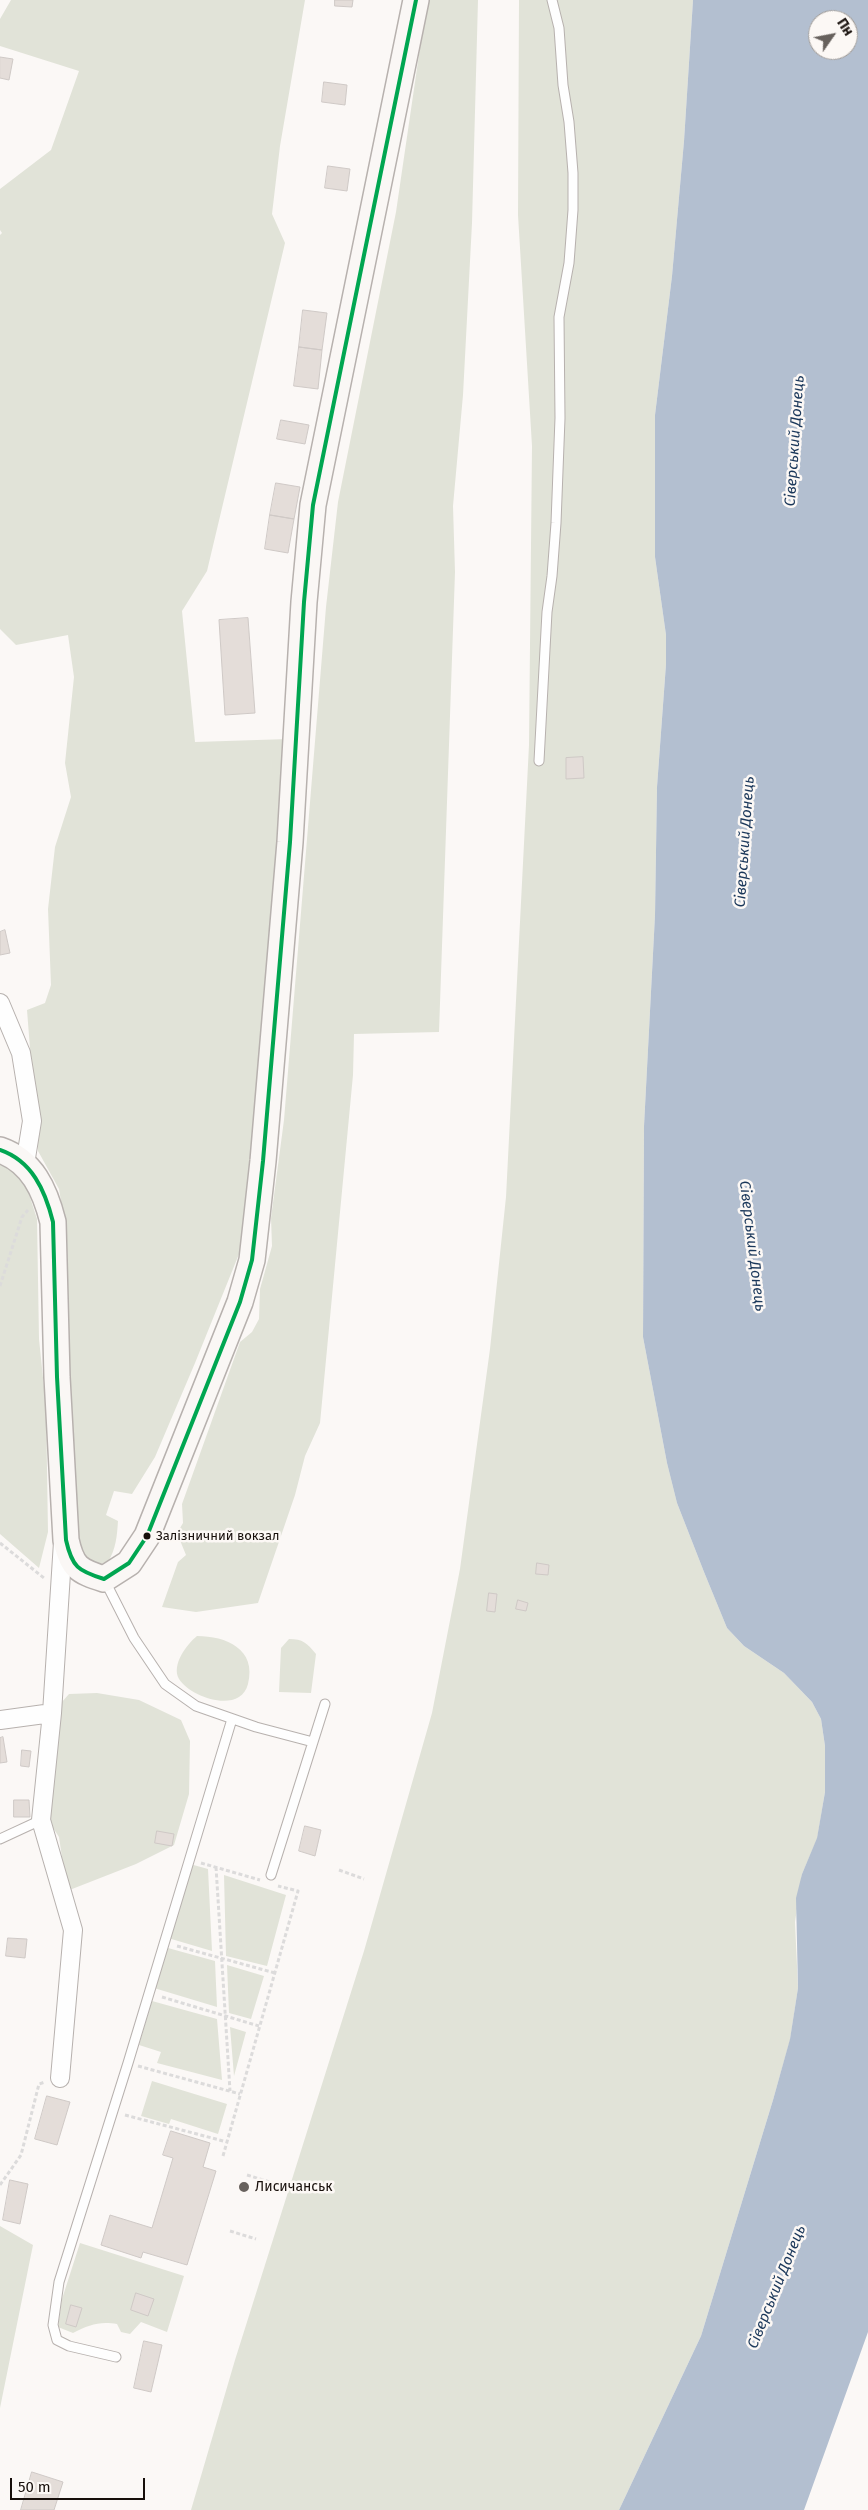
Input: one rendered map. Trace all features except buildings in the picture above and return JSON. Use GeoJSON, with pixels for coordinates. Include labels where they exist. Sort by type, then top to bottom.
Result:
{"type":"FeatureCollection","features":[{"type":"Feature","properties":{"kind":"main road"},"geometry":{"type":"LineString","coordinates":[[0,1150],[12,1154],[25,1164],[45,1194],[52,1222],[56,1377],[64,1514],[70,1558],[82,1572],[104,1579],[129,1563],[147,1536],[240,1302],[252,1260],[263,1161],[290,842],[304,602],[313,505],[416,0]]}},
{"type":"Feature","properties":{"kind":"street"},"geometry":{"type":"LineString","coordinates":[[0,1003],[21,1053],[32,1120],[25,1164]]}},
{"type":"Feature","properties":{"kind":"street"},"geometry":{"type":"LineString","coordinates":[[60,2078],[73,1930],[41,1820],[52,1713],[64,1514]]}},
{"type":"Feature","properties":{"kind":"street"},"geometry":{"type":"LineString","coordinates":[[0,1720],[52,1713]]}},
{"type":"Feature","properties":{"kind":"lane"},"geometry":{"type":"LineString","coordinates":[[539,761],[547,612],[556,523],[560,418],[559,317],[569,263],[573,210],[569,122],[563,85],[559,28],[552,0]]}},
{"type":"Feature","properties":{"kind":"lane"},"geometry":{"type":"LineString","coordinates":[[104,1579],[134,1638],[165,1684],[196,1706],[232,1719],[313,1742]]}},
{"type":"Feature","properties":{"kind":"lane"},"geometry":{"type":"LineString","coordinates":[[271,1879],[325,1704]]}},
{"type":"Feature","properties":{"kind":"lane"},"geometry":{"type":"LineString","coordinates":[[116,2357],[69,2346],[58,2340],[53,2325],[59,2282],[128,2063],[232,1719]]}},
{"type":"Feature","properties":{"kind":"lane"},"geometry":{"type":"LineString","coordinates":[[0,1839],[41,1820]]}},
{"type":"Feature","properties":{"kind":"path"},"geometry":{"type":"LineString","coordinates":[[0,1286],[22,1217],[45,1194]]}},
{"type":"Feature","properties":{"kind":"path"},"geometry":{"type":"LineString","coordinates":[[0,1543],[60,1591]]}},
{"type":"Feature","properties":{"kind":"path"},"geometry":{"type":"LineString","coordinates":[[189,1859],[261,1880]]}},
{"type":"Feature","properties":{"kind":"path"},"geometry":{"type":"LineString","coordinates":[[216,1867],[220,1958],[230,2091]]}},
{"type":"Feature","properties":{"kind":"path"},"geometry":{"type":"LineString","coordinates":[[339,1870],[364,1879]]}},
{"type":"Feature","properties":{"kind":"path"},"geometry":{"type":"LineString","coordinates":[[222,2156],[298,1891],[271,1879]]}},
{"type":"Feature","properties":{"kind":"path"},"geometry":{"type":"LineString","coordinates":[[164,1943],[275,1973]]}},
{"type":"Feature","properties":{"kind":"path"},"geometry":{"type":"LineString","coordinates":[[149,1993],[259,2026]]}},
{"type":"Feature","properties":{"kind":"path"},"geometry":{"type":"LineString","coordinates":[[128,2063],[240,2094]]}},
{"type":"Feature","properties":{"kind":"path"},"geometry":{"type":"LineString","coordinates":[[0,2185],[21,2155],[40,2084],[60,2078]]}},
{"type":"Feature","properties":{"kind":"path"},"geometry":{"type":"LineString","coordinates":[[112,2111],[226,2142]]}},
{"type":"Feature","properties":{"kind":"path"},"geometry":{"type":"LineString","coordinates":[[248,2175],[273,2183]]}},
{"type":"Feature","properties":{"kind":"path"},"geometry":{"type":"LineString","coordinates":[[230,2231],[256,2239]]}},
{"type":"Feature","properties":{"kind":"shaded area"},"geometry":{"type":"Polygon","coordinates":[[[11,0],[305,0],[280,146],[272,214],[285,243],[207,571],[182,611],[195,742],[288,739],[250,1204],[239,1254],[155,1457],[132,1494],[114,1491],[106,1515],[118,1521],[116,1542],[108,1562],[98,1564],[87,1561],[73,1540],[63,1213],[59,1189],[38,1151],[27,1010],[45,1003],[51,985],[48,909],[55,847],[71,797],[65,763],[74,677],[68,635],[16,645],[0,629],[0,235],[2,233],[0,230],[0,189],[51,150],[79,71],[0,46],[0,19],[11,0]]]}},
{"type":"Feature","properties":{"kind":"shaded area"},"geometry":{"type":"Polygon","coordinates":[[[427,0],[478,0],[472,223],[463,395],[453,506],[455,572],[439,1032],[354,1034],[353,1075],[320,1423],[305,1456],[295,1495],[258,1603],[196,1612],[162,1607],[178,1562],[186,1555],[177,1533],[183,1523],[182,1504],[240,1342],[252,1332],[259,1319],[260,1289],[272,1246],[271,1218],[284,1120],[326,607],[338,502],[396,212],[427,0]]]}},
{"type":"Feature","properties":{"kind":"shaded area"},"geometry":{"type":"Polygon","coordinates":[[[519,0],[693,0],[684,141],[672,276],[655,415],[655,557],[666,635],[666,664],[657,787],[655,915],[644,1126],[643,1337],[667,1463],[677,1503],[704,1572],[727,1628],[744,1646],[784,1673],[812,1702],[821,1719],[825,1746],[825,1792],[817,1839],[802,1874],[795,1922],[798,1988],[790,2040],[773,2100],[701,2336],[619,2510],[191,2510],[235,2360],[364,1951],[432,1713],[460,1569],[490,1349],[506,1197],[529,745],[532,446],[518,215],[519,0]]]}},
{"type":"Feature","properties":{"kind":"shaded area"},"geometry":{"type":"Polygon","coordinates":[[[0,1164],[15,1169],[28,1191],[37,1219],[39,1339],[46,1407],[48,1532],[39,1568],[0,1534],[0,1164]]]}},
{"type":"Feature","properties":{"kind":"shaded area"},"geometry":{"type":"Polygon","coordinates":[[[197,1636],[228,1642],[243,1653],[248,1662],[250,1672],[248,1684],[243,1693],[235,1699],[226,1701],[204,1697],[193,1692],[179,1679],[177,1668],[181,1655],[197,1636]]]}},
{"type":"Feature","properties":{"kind":"shaded area"},"geometry":{"type":"Polygon","coordinates":[[[289,1639],[304,1642],[316,1654],[311,1693],[279,1692],[281,1648],[289,1639]]]}},
{"type":"Feature","properties":{"kind":"shaded area"},"geometry":{"type":"Polygon","coordinates":[[[97,1693],[139,1700],[181,1720],[190,1741],[189,1794],[174,1845],[136,1864],[67,1891],[59,1837],[46,1817],[61,1703],[69,1694],[97,1693]]]}},
{"type":"Feature","properties":{"kind":"shaded area"},"geometry":{"type":"Polygon","coordinates":[[[190,1864],[208,1869],[212,1951],[168,1938],[190,1864]]]}},
{"type":"Feature","properties":{"kind":"shaded area"},"geometry":{"type":"Polygon","coordinates":[[[224,1875],[286,1895],[267,1966],[226,1956],[224,1875]]]}},
{"type":"Feature","properties":{"kind":"shaded area"},"geometry":{"type":"Polygon","coordinates":[[[168,1948],[215,1961],[217,2007],[154,1988],[168,1948]]]}},
{"type":"Feature","properties":{"kind":"shaded area"},"geometry":{"type":"Polygon","coordinates":[[[227,1965],[264,1976],[251,2019],[229,2013],[227,1965]]]}},
{"type":"Feature","properties":{"kind":"shaded area"},"geometry":{"type":"Polygon","coordinates":[[[152,2001],[217,2019],[222,2080],[157,2063],[161,2052],[139,2045],[152,2001]]]}},
{"type":"Feature","properties":{"kind":"shaded area"},"geometry":{"type":"Polygon","coordinates":[[[230,2027],[246,2032],[234,2076],[230,2027]]]}},
{"type":"Feature","properties":{"kind":"shaded area"},"geometry":{"type":"Polygon","coordinates":[[[152,2081],[227,2104],[218,2134],[171,2119],[169,2124],[141,2116],[152,2081]]]}},
{"type":"Feature","properties":{"kind":"shaded area"},"geometry":{"type":"Polygon","coordinates":[[[0,2226],[33,2245],[0,2408],[0,2226]]]}},
{"type":"Feature","properties":{"kind":"shaded area"},"geometry":{"type":"Polygon","coordinates":[[[80,2243],[184,2276],[167,2332],[141,2322],[130,2334],[121,2332],[117,2324],[111,2323],[94,2324],[73,2333],[58,2327],[62,2299],[80,2243]]]}},
{"type":"Feature","properties":{"kind":"water","name":"Сіверський Донець"},"geometry":{"type":"Polygon","coordinates":[[[693,0],[868,0],[868,2332],[804,2510],[619,2510],[701,2336],[773,2100],[790,2039],[798,1988],[796,1898],[802,1874],[817,1838],[825,1792],[825,1746],[821,1719],[812,1702],[784,1673],[744,1646],[727,1628],[704,1572],[677,1503],[667,1463],[643,1337],[644,1126],[655,915],[657,787],[666,664],[666,635],[655,557],[655,415],[672,276],[684,141],[693,0]]]}},
{"type":"Feature","properties":{"kind":"transit line"},"geometry":{"type":"LineString","coordinates":[[0,1150],[21,1161],[36,1178],[46,1199],[53,1222],[57,1377],[66,1540],[71,1556],[78,1567],[104,1579],[129,1563],[147,1536],[240,1302],[252,1260],[263,1161],[290,842],[304,602],[313,505],[416,0]]}},
{"type":"Feature","properties":{"kind":"place","name":"Залізничний вокзал"},"geometry":{"type":"Point","coordinates":[147,1536]}},
{"type":"Feature","properties":{"kind":"place","name":"Лисичанськ"},"geometry":{"type":"Point","coordinates":[244,2187]}}]}
